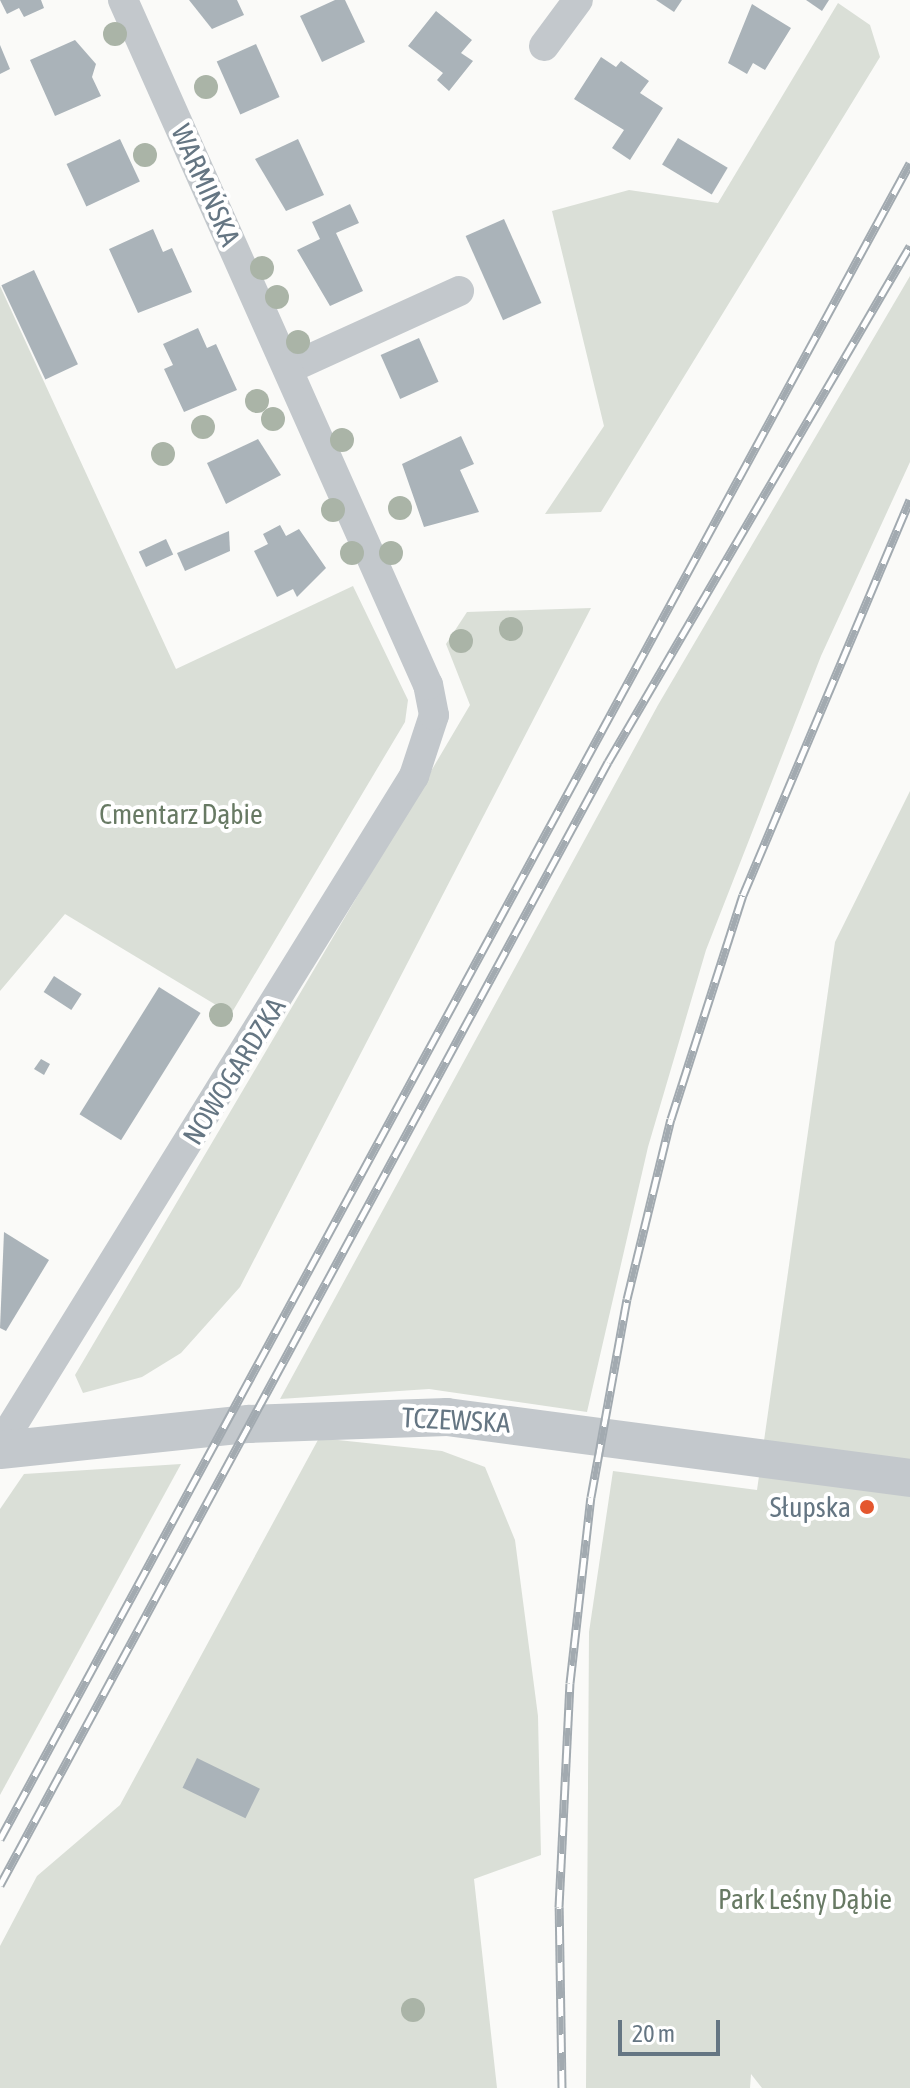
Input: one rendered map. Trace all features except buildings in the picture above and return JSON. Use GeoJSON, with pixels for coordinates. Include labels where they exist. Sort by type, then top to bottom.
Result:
{"type":"FeatureCollection","features":[{"type":"Feature","properties":{"kind":"street","name":"WARMIŃSKA"},"geometry":{"type":"LineString","coordinates":[[123,0],[428,685]]}},
{"type":"Feature","properties":{"kind":"street"},"geometry":{"type":"LineString","coordinates":[[544,46],[578,0]]}},
{"type":"Feature","properties":{"kind":"street"},"geometry":{"type":"LineString","coordinates":[[288,369],[459,291]]}},
{"type":"Feature","properties":{"kind":"street","name":"NOWOGARDZKA"},"geometry":{"type":"LineString","coordinates":[[0,1448],[414,776],[434,715],[428,685]]}},
{"type":"Feature","properties":{"kind":"street","name":"TCZEWSKA"},"geometry":{"type":"LineString","coordinates":[[0,1448],[249,1424],[447,1417],[910,1478]]}},
{"type":"Feature","properties":{"kind":"green space"},"geometry":{"type":"Polygon","coordinates":[[[838,3],[870,25],[880,57],[601,512],[545,514],[604,426],[552,211],[629,190],[718,203],[838,3]]]}},
{"type":"Feature","properties":{"kind":"green space"},"geometry":{"type":"Polygon","coordinates":[[[910,276],[910,462],[821,656],[706,950],[648,1147],[587,1412],[429,1389],[280,1399],[658,705],[910,276]]]}},
{"type":"Feature","properties":{"kind":"green space","name":"Cmentarz Dąbie"},"geometry":{"type":"Polygon","coordinates":[[[0,286],[176,669],[353,586],[408,700],[405,722],[231,1014],[65,914],[0,991],[0,286]]]}},
{"type":"Feature","properties":{"kind":"green space"},"geometry":{"type":"Polygon","coordinates":[[[591,608],[240,1287],[181,1353],[142,1377],[83,1393],[75,1375],[470,705],[446,644],[467,612],[591,608]]]}},
{"type":"Feature","properties":{"kind":"green space","name":"Park Leśny Dąbie"},"geometry":{"type":"Polygon","coordinates":[[[910,791],[910,2088],[762,2088],[751,2074],[750,2088],[586,2088],[589,1632],[613,1471],[757,1490],[835,942],[910,791]]]}},
{"type":"Feature","properties":{"kind":"green space"},"geometry":{"type":"Polygon","coordinates":[[[319,1438],[442,1451],[485,1467],[515,1540],[538,1716],[541,1855],[474,1879],[497,2088],[0,2088],[0,1946],[37,1876],[120,1805],[319,1438]]]}},
{"type":"Feature","properties":{"kind":"green space"},"geometry":{"type":"Polygon","coordinates":[[[181,1464],[0,1795],[0,1509],[24,1474],[181,1464]]]}},
{"type":"Feature","properties":{"kind":"railway"},"geometry":{"type":"LineString","coordinates":[[0,1839],[910,163]]}},
{"type":"Feature","properties":{"kind":"railway"},"geometry":{"type":"LineString","coordinates":[[0,1885],[608,762],[910,246]]}},
{"type":"Feature","properties":{"kind":"railway"},"geometry":{"type":"LineString","coordinates":[[562,2088],[559,1907],[570,1683],[591,1497],[627,1299],[671,1119],[743,895],[910,500]]}},
{"type":"Feature","properties":{"kind":"place","name":"Słupska"},"geometry":{"type":"Point","coordinates":[867,1507]}}]}
